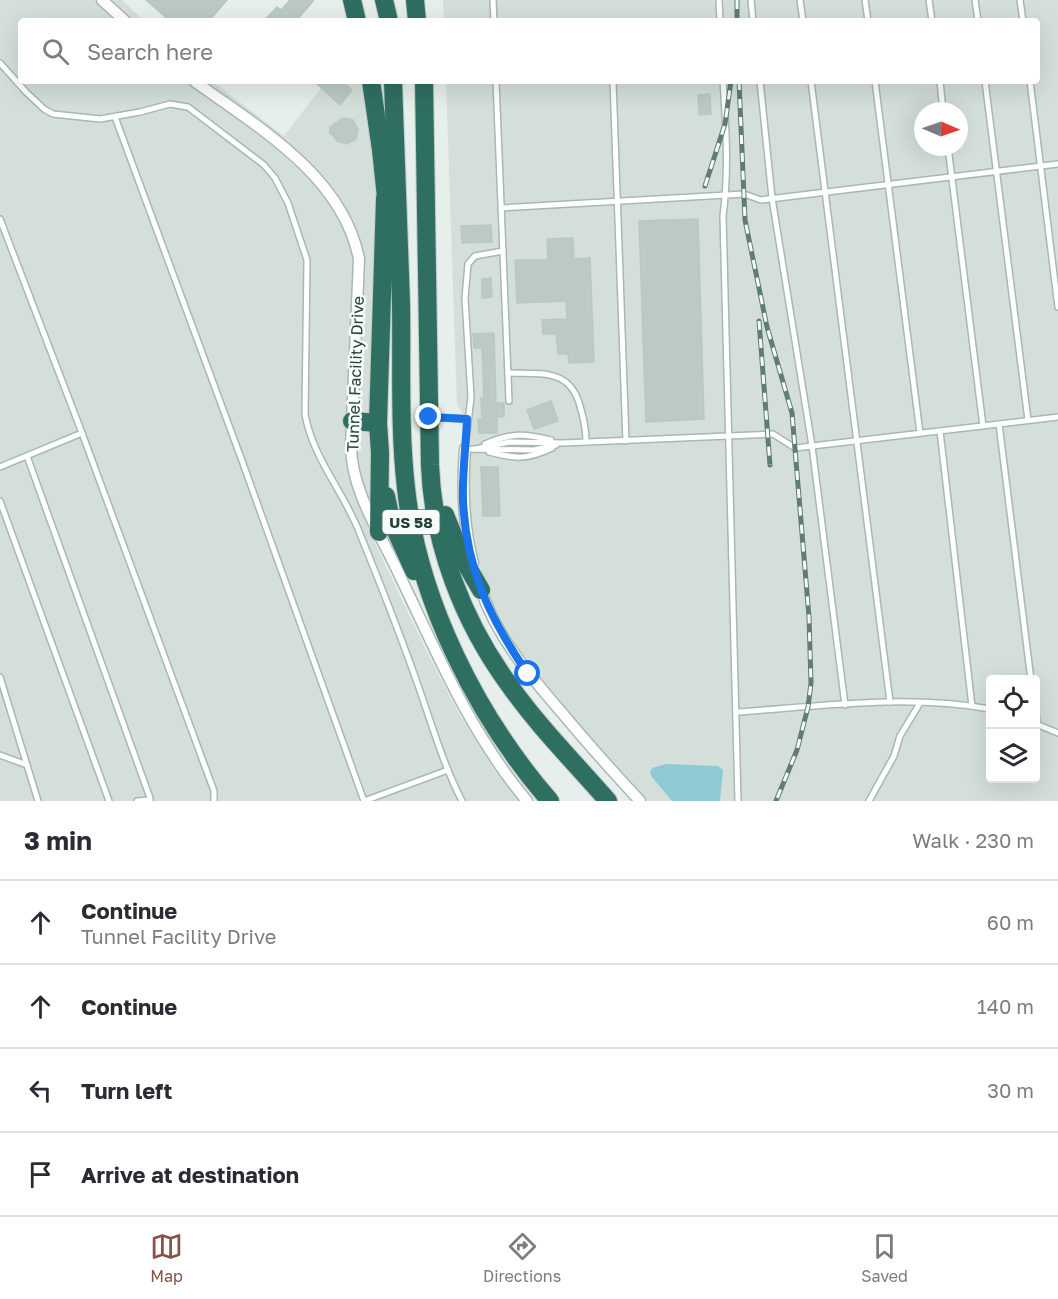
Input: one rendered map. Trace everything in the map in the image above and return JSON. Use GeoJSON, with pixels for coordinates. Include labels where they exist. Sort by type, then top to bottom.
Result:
{"type":"FeatureCollection","features":[{"type":"Feature","properties":{"kind":"highway"},"geometry":{"type":"LineString","coordinates":[[386,0],[389,18]]}},
{"type":"Feature","properties":{"kind":"highway"},"geometry":{"type":"LineString","coordinates":[[416,0],[417,18]]}},
{"type":"Feature","properties":{"kind":"highway"},"geometry":{"type":"LineString","coordinates":[[425,0],[425,18]]}},
{"type":"Feature","properties":{"kind":"highway","name":"US 58"},"geometry":{"type":"LineString","coordinates":[[371,84],[391,233],[408,506],[419,555],[443,627],[468,679],[496,729],[524,770],[550,801]]}},
{"type":"Feature","properties":{"kind":"highway"},"geometry":{"type":"LineString","coordinates":[[393,84],[401,306],[400,354]]}},
{"type":"Feature","properties":{"kind":"highway","name":"US 58"},"geometry":{"type":"LineString","coordinates":[[423,85],[430,480],[447,563],[465,610],[489,656],[511,688],[608,801]]}},
{"type":"Feature","properties":{"kind":"highway"},"geometry":{"type":"LineString","coordinates":[[386,196],[378,423],[380,453],[387,504],[392,520],[408,558],[443,627]]}},
{"type":"Feature","properties":{"kind":"highway"},"geometry":{"type":"LineString","coordinates":[[429,417],[435,432],[439,487],[449,527],[463,560],[483,596]]}},
{"type":"Feature","properties":{"kind":"highway"},"geometry":{"type":"LineString","coordinates":[[352,421],[378,423]]}},
{"type":"Feature","properties":{"kind":"highway"},"geometry":{"type":"LineString","coordinates":[[379,532],[380,453]]}},
{"type":"Feature","properties":{"kind":"street"},"geometry":{"type":"LineString","coordinates":[[102,0],[122,18]]}},
{"type":"Feature","properties":{"kind":"street","name":"Tunnel Facility Drive"},"geometry":{"type":"LineString","coordinates":[[198,84],[297,159],[321,183],[345,215],[355,239],[359,259],[351,455],[354,475],[379,532],[470,719],[501,768],[527,801]]}},
{"type":"Feature","properties":{"kind":"street"},"geometry":{"type":"LineString","coordinates":[[470,449],[463,476],[464,519],[469,547],[483,596],[512,650],[528,674],[640,801]]}},
{"type":"Feature","properties":{"kind":"lane"},"geometry":{"type":"LineString","coordinates":[[493,0],[494,18]]}},
{"type":"Feature","properties":{"kind":"lane"},"geometry":{"type":"LineString","coordinates":[[719,0],[720,18]]}},
{"type":"Feature","properties":{"kind":"lane"},"geometry":{"type":"LineString","coordinates":[[751,0],[753,18]]}},
{"type":"Feature","properties":{"kind":"lane"},"geometry":{"type":"LineString","coordinates":[[800,0],[803,18]]}},
{"type":"Feature","properties":{"kind":"lane"},"geometry":{"type":"LineString","coordinates":[[865,0],[868,18]]}},
{"type":"Feature","properties":{"kind":"lane"},"geometry":{"type":"LineString","coordinates":[[929,0],[932,18]]}},
{"type":"Feature","properties":{"kind":"lane"},"geometry":{"type":"LineString","coordinates":[[975,0],[978,18]]}},
{"type":"Feature","properties":{"kind":"lane"},"geometry":{"type":"LineString","coordinates":[[1020,0],[1023,18]]}},
{"type":"Feature","properties":{"kind":"lane"},"geometry":{"type":"LineString","coordinates":[[0,63],[18,83]]}},
{"type":"Feature","properties":{"kind":"lane"},"geometry":{"type":"LineString","coordinates":[[19,84],[44,109],[53,114],[100,119],[170,104],[188,107],[264,165],[275,178],[288,203],[307,260],[305,414],[308,431],[316,451],[351,515],[373,566],[390,607],[448,770],[462,801]]}},
{"type":"Feature","properties":{"kind":"lane"},"geometry":{"type":"LineString","coordinates":[[496,84],[509,401]]}},
{"type":"Feature","properties":{"kind":"lane"},"geometry":{"type":"LineString","coordinates":[[613,84],[626,441]]}},
{"type":"Feature","properties":{"kind":"lane"},"geometry":{"type":"LineString","coordinates":[[723,84],[726,195],[723,216],[738,801]]}},
{"type":"Feature","properties":{"kind":"lane"},"geometry":{"type":"LineString","coordinates":[[760,84],[772,198],[812,446],[844,705]]}},
{"type":"Feature","properties":{"kind":"lane"},"geometry":{"type":"LineString","coordinates":[[811,84],[890,702]]}},
{"type":"Feature","properties":{"kind":"lane"},"geometry":{"type":"LineString","coordinates":[[875,84],[920,433]]}},
{"type":"Feature","properties":{"kind":"lane"},"geometry":{"type":"LineString","coordinates":[[940,84],[943,102]]}},
{"type":"Feature","properties":{"kind":"lane"},"geometry":{"type":"LineString","coordinates":[[985,84],[1028,420]]}},
{"type":"Feature","properties":{"kind":"lane"},"geometry":{"type":"LineString","coordinates":[[1030,84],[1058,307]]}},
{"type":"Feature","properties":{"kind":"lane"},"geometry":{"type":"LineString","coordinates":[[115,117],[364,801],[448,770]]}},
{"type":"Feature","properties":{"kind":"lane"},"geometry":{"type":"LineString","coordinates":[[949,156],[983,426]]}},
{"type":"Feature","properties":{"kind":"lane"},"geometry":{"type":"LineString","coordinates":[[501,208],[744,194],[761,200],[1058,164]]}},
{"type":"Feature","properties":{"kind":"lane"},"geometry":{"type":"LineString","coordinates":[[0,219],[82,433],[214,791],[214,801]]}},
{"type":"Feature","properties":{"kind":"lane"},"geometry":{"type":"LineString","coordinates":[[470,449],[467,419],[471,398],[465,298],[468,264],[475,256],[503,251]]}},
{"type":"Feature","properties":{"kind":"lane"},"geometry":{"type":"LineString","coordinates":[[508,373],[559,377],[573,387],[586,429],[586,442]]}},
{"type":"Feature","properties":{"kind":"lane"},"geometry":{"type":"LineString","coordinates":[[429,417],[467,419]]}},
{"type":"Feature","properties":{"kind":"lane"},"geometry":{"type":"LineString","coordinates":[[470,449],[534,450],[563,443],[773,434],[795,448],[1058,417]]}},
{"type":"Feature","properties":{"kind":"lane"},"geometry":{"type":"LineString","coordinates":[[999,424],[1030,675]]}},
{"type":"Feature","properties":{"kind":"lane"},"geometry":{"type":"LineString","coordinates":[[940,431],[972,706]]}},
{"type":"Feature","properties":{"kind":"lane"},"geometry":{"type":"LineString","coordinates":[[0,467],[82,433]]}},
{"type":"Feature","properties":{"kind":"lane"},"geometry":{"type":"LineString","coordinates":[[470,449],[506,435],[531,435],[563,443]]}},
{"type":"Feature","properties":{"kind":"lane"},"geometry":{"type":"LineString","coordinates":[[27,456],[150,800],[137,801]]}},
{"type":"Feature","properties":{"kind":"lane"},"geometry":{"type":"LineString","coordinates":[[0,501],[109,801]]}},
{"type":"Feature","properties":{"kind":"lane"},"geometry":{"type":"LineString","coordinates":[[0,677],[38,801]]}},
{"type":"Feature","properties":{"kind":"lane"},"geometry":{"type":"LineString","coordinates":[[737,711],[890,702],[958,704],[986,708]]}},
{"type":"Feature","properties":{"kind":"lane"},"geometry":{"type":"LineString","coordinates":[[869,801],[894,756],[900,736],[920,703]]}},
{"type":"Feature","properties":{"kind":"lane"},"geometry":{"type":"LineString","coordinates":[[1040,726],[1058,733]]}},
{"type":"Feature","properties":{"kind":"lane"},"geometry":{"type":"LineString","coordinates":[[0,755],[27,765]]}},
{"type":"Feature","properties":{"kind":"shaded area"},"geometry":{"type":"Polygon","coordinates":[[[0,0],[122,0],[141,18],[18,18],[18,84],[216,84],[284,136],[324,84],[382,84],[385,132],[371,307],[371,473],[375,543],[457,710],[493,768],[520,801],[0,801],[0,0]]]}},
{"type":"Feature","properties":{"kind":"shaded area"},"geometry":{"type":"Polygon","coordinates":[[[443,0],[1058,0],[1058,801],[648,801],[554,697],[526,661],[488,593],[474,547],[469,510],[471,425],[457,405],[446,84],[1040,84],[1040,18],[444,18],[443,0]]]}},
{"type":"Feature","properties":{"kind":"water"},"geometry":{"type":"Polygon","coordinates":[[[666,764],[718,766],[723,770],[720,801],[672,801],[650,773],[652,768],[666,764]]]}},
{"type":"Feature","properties":{"kind":"building"},"geometry":{"type":"Polygon","coordinates":[[[146,0],[227,0],[212,18],[167,18],[146,0]]]}},
{"type":"Feature","properties":{"kind":"building"},"geometry":{"type":"Polygon","coordinates":[[[290,0],[314,0],[299,18],[267,18],[277,7],[281,10],[290,0]]]}},
{"type":"Feature","properties":{"kind":"building"},"geometry":{"type":"Polygon","coordinates":[[[317,84],[345,84],[352,90],[340,105],[317,84]]]}},
{"type":"Feature","properties":{"kind":"building"},"geometry":{"type":"Polygon","coordinates":[[[710,94],[711,114],[699,115],[698,95],[710,94]]]}},
{"type":"Feature","properties":{"kind":"building"},"geometry":{"type":"Polygon","coordinates":[[[343,118],[353,120],[358,129],[356,139],[347,144],[337,141],[330,134],[330,127],[343,118]]]}},
{"type":"Feature","properties":{"kind":"building"},"geometry":{"type":"Polygon","coordinates":[[[698,219],[704,419],[646,422],[639,221],[698,219]]]}},
{"type":"Feature","properties":{"kind":"building"},"geometry":{"type":"Polygon","coordinates":[[[491,225],[492,242],[462,243],[461,226],[491,225]]]}},
{"type":"Feature","properties":{"kind":"building"},"geometry":{"type":"Polygon","coordinates":[[[573,238],[574,259],[590,258],[594,362],[569,363],[568,354],[558,354],[556,334],[543,334],[542,320],[567,319],[566,301],[517,303],[515,260],[548,260],[547,239],[573,238]]]}},
{"type":"Feature","properties":{"kind":"building"},"geometry":{"type":"Polygon","coordinates":[[[491,278],[492,297],[482,298],[482,279],[491,278]]]}},
{"type":"Feature","properties":{"kind":"building"},"geometry":{"type":"Polygon","coordinates":[[[494,333],[496,403],[504,403],[504,416],[497,417],[497,433],[479,433],[478,419],[482,419],[481,398],[484,398],[482,348],[474,348],[473,334],[494,333]]]}},
{"type":"Feature","properties":{"kind":"building"},"geometry":{"type":"Polygon","coordinates":[[[551,401],[558,421],[534,429],[527,410],[551,401]]]}},
{"type":"Feature","properties":{"kind":"building"},"geometry":{"type":"Polygon","coordinates":[[[481,467],[498,467],[500,516],[483,516],[481,467]]]}},
{"type":"Feature","properties":{"kind":"railway"},"geometry":{"type":"LineString","coordinates":[[737,0],[737,18]]}},
{"type":"Feature","properties":{"kind":"railway"},"geometry":{"type":"LineString","coordinates":[[705,186],[725,124],[731,84]]}},
{"type":"Feature","properties":{"kind":"railway"},"geometry":{"type":"LineString","coordinates":[[739,84],[745,220],[767,327],[792,413],[809,617],[811,683],[808,707],[797,750],[776,801]]}},
{"type":"Feature","properties":{"kind":"railway"},"geometry":{"type":"LineString","coordinates":[[759,321],[770,465]]}},
{"type":"Feature","properties":{"kind":"route"},"geometry":{"type":"LineString","coordinates":[[429,417],[467,419],[463,500],[469,547],[485,603],[528,674]]}}]}
